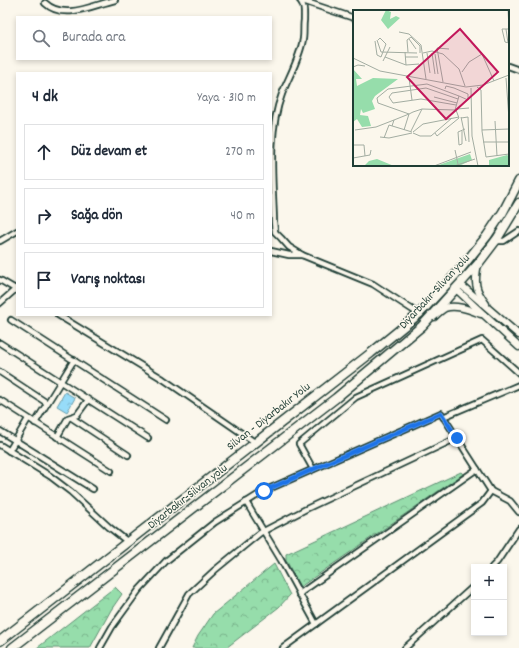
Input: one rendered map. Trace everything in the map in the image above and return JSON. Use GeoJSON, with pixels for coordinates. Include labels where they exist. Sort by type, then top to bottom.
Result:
{"type":"FeatureCollection","features":[{"type":"Feature","properties":{"kind":"highway","name":"Silvan - Diyarbakır Yolu"},"geometry":{"type":"LineString","coordinates":[[0,641],[397,333],[419,314],[458,272],[487,236],[519,181]]}},
{"type":"Feature","properties":{"kind":"highway","name":"Diyarbakır-Silvan yolu"},"geometry":{"type":"LineString","coordinates":[[15,647],[336,398],[422,326],[478,264],[495,241],[519,203]]}},
{"type":"Feature","properties":{"kind":"street"},"geometry":{"type":"LineString","coordinates":[[45,3],[50,8],[62,12],[75,11],[115,0]]}},
{"type":"Feature","properties":{"kind":"street"},"geometry":{"type":"LineString","coordinates":[[300,0],[353,18]]}},
{"type":"Feature","properties":{"kind":"street"},"geometry":{"type":"LineString","coordinates":[[300,0],[304,10],[302,39],[278,110],[273,139],[275,232],[289,247],[302,255],[373,284],[419,314]]}},
{"type":"Feature","properties":{"kind":"street"},"geometry":{"type":"LineString","coordinates":[[509,66],[519,70]]}},
{"type":"Feature","properties":{"kind":"street"},"geometry":{"type":"LineString","coordinates":[[495,241],[504,241],[519,231]]}},
{"type":"Feature","properties":{"kind":"street"},"geometry":{"type":"LineString","coordinates":[[0,241],[16,232]]}},
{"type":"Feature","properties":{"kind":"street"},"geometry":{"type":"LineString","coordinates":[[272,251],[289,255],[302,255]]}},
{"type":"Feature","properties":{"kind":"street"},"geometry":{"type":"LineString","coordinates":[[478,264],[475,278],[478,293],[491,312]]}},
{"type":"Feature","properties":{"kind":"street"},"geometry":{"type":"LineString","coordinates":[[0,280],[16,289],[0,303]]}},
{"type":"Feature","properties":{"kind":"street"},"geometry":{"type":"LineString","coordinates":[[458,287],[519,335]]}},
{"type":"Feature","properties":{"kind":"street"},"geometry":{"type":"LineString","coordinates":[[458,287],[486,317],[519,347]]}},
{"type":"Feature","properties":{"kind":"street"},"geometry":{"type":"LineString","coordinates":[[422,326],[444,308],[453,307],[473,311],[486,317]]}},
{"type":"Feature","properties":{"kind":"street"},"geometry":{"type":"LineString","coordinates":[[60,316],[163,380],[256,443]]}},
{"type":"Feature","properties":{"kind":"street"},"geometry":{"type":"LineString","coordinates":[[11,320],[166,420]]}},
{"type":"Feature","properties":{"kind":"street"},"geometry":{"type":"LineString","coordinates":[[313,470],[299,444],[356,397],[482,340],[519,373]]}},
{"type":"Feature","properties":{"kind":"street"},"geometry":{"type":"LineString","coordinates":[[0,343],[148,438]]}},
{"type":"Feature","properties":{"kind":"street"},"geometry":{"type":"LineString","coordinates":[[35,423],[74,360]]}},
{"type":"Feature","properties":{"kind":"street"},"geometry":{"type":"LineString","coordinates":[[0,372],[47,403]]}},
{"type":"Feature","properties":{"kind":"street"},"geometry":{"type":"LineString","coordinates":[[444,417],[519,385]]}},
{"type":"Feature","properties":{"kind":"street"},"geometry":{"type":"LineString","coordinates":[[0,400],[112,471]]}},
{"type":"Feature","properties":{"kind":"street"},"geometry":{"type":"LineString","coordinates":[[57,437],[68,418],[72,418],[77,415],[88,400]]}},
{"type":"Feature","properties":{"kind":"street"},"geometry":{"type":"LineString","coordinates":[[100,648],[112,627],[139,590],[166,561],[215,522],[264,491],[441,413],[491,491],[510,501],[519,511]]}},
{"type":"Feature","properties":{"kind":"street"},"geometry":{"type":"LineString","coordinates":[[9,451],[28,418]]}},
{"type":"Feature","properties":{"kind":"street"},"geometry":{"type":"LineString","coordinates":[[72,418],[128,455]]}},
{"type":"Feature","properties":{"kind":"street"},"geometry":{"type":"LineString","coordinates":[[0,431],[93,489]]}},
{"type":"Feature","properties":{"kind":"street"},"geometry":{"type":"LineString","coordinates":[[159,648],[189,594],[215,570],[264,531],[306,509],[457,438]]}},
{"type":"Feature","properties":{"kind":"street"},"geometry":{"type":"LineString","coordinates":[[0,445],[50,476],[71,492],[109,527],[128,542]]}},
{"type":"Feature","properties":{"kind":"street"},"geometry":{"type":"LineString","coordinates":[[299,594],[478,469]]}},
{"type":"Feature","properties":{"kind":"street"},"geometry":{"type":"LineString","coordinates":[[283,648],[482,504],[491,491]]}},
{"type":"Feature","properties":{"kind":"street"},"geometry":{"type":"LineString","coordinates":[[246,502],[316,624]]}},
{"type":"Feature","properties":{"kind":"street"},"geometry":{"type":"LineString","coordinates":[[495,564],[519,529]]}},
{"type":"Feature","properties":{"kind":"street"},"geometry":{"type":"LineString","coordinates":[[405,648],[471,589]]}},
{"type":"Feature","properties":{"kind":"green space"},"geometry":{"type":"Polygon","coordinates":[[[461,472],[463,474],[300,587],[286,560],[286,554],[461,472]]]}},
{"type":"Feature","properties":{"kind":"green space"},"geometry":{"type":"Polygon","coordinates":[[[274,564],[290,595],[279,607],[226,648],[192,648],[198,636],[213,614],[274,564]]]}},
{"type":"Feature","properties":{"kind":"green space"},"geometry":{"type":"Polygon","coordinates":[[[115,587],[122,594],[111,610],[90,648],[37,648],[115,587]]]}},
{"type":"Feature","properties":{"kind":"water"},"geometry":{"type":"Polygon","coordinates":[[[65,392],[75,398],[67,412],[57,406],[65,392]]]}},
{"type":"Feature","properties":{"kind":"route"},"geometry":{"type":"LineString","coordinates":[[264,491],[441,413],[457,438]]}}]}
